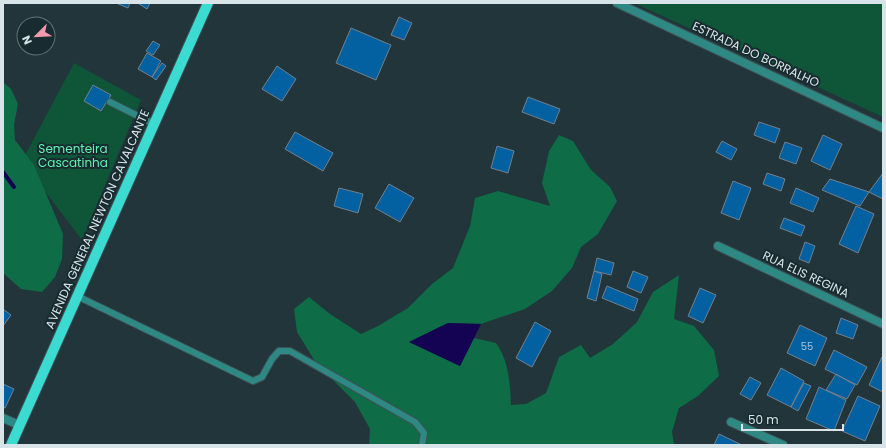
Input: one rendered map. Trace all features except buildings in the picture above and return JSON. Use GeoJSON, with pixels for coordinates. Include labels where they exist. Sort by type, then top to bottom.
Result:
{"type":"FeatureCollection","features":[{"type":"Feature","properties":{"kind":"main road","name":"AVENIDA GENERAL NEWTON CAVALCANTE"},"geometry":{"type":"LineString","coordinates":[[11,445],[208,3]]}},
{"type":"Feature","properties":{"kind":"street","name":"ESTRADA DO BORRALHO"},"geometry":{"type":"LineString","coordinates":[[617,3],[883,128]]}},
{"type":"Feature","properties":{"kind":"street","name":"RUA ELIS REGINA"},"geometry":{"type":"LineString","coordinates":[[718,246],[883,324]]}},
{"type":"Feature","properties":{"kind":"street"},"geometry":{"type":"LineString","coordinates":[[3,418],[19,425]]}},
{"type":"Feature","properties":{"kind":"street"},"geometry":{"type":"LineString","coordinates":[[731,422],[783,445]]}},
{"type":"Feature","properties":{"kind":"lane"},"geometry":{"type":"LineString","coordinates":[[110,102],[154,124]]}},
{"type":"Feature","properties":{"kind":"lane"},"geometry":{"type":"LineString","coordinates":[[77,296],[253,381],[262,378],[272,359],[279,350],[290,351],[415,422],[424,433],[422,445]]}},
{"type":"Feature","properties":{"kind":"green space"},"geometry":{"type":"Polygon","coordinates":[[[634,3],[883,3],[883,117],[634,3]]]}},
{"type":"Feature","properties":{"kind":"green space","name":"Sementeira Cascatinha"},"geometry":{"type":"Polygon","coordinates":[[[74,63],[141,100],[82,240],[22,161],[74,63]]]}},
{"type":"Feature","properties":{"kind":"green space"},"geometry":{"type":"Polygon","coordinates":[[[3,82],[11,89],[18,104],[14,125],[15,140],[34,165],[63,234],[62,259],[55,277],[42,292],[21,289],[3,273],[3,82]]]}},
{"type":"Feature","properties":{"kind":"green space"},"geometry":{"type":"Polygon","coordinates":[[[559,135],[573,141],[591,170],[610,187],[617,201],[598,234],[581,247],[572,268],[552,291],[525,309],[481,324],[448,323],[409,342],[460,366],[474,338],[496,343],[504,357],[506,365],[511,405],[526,404],[546,393],[559,357],[581,345],[590,358],[613,344],[637,322],[653,292],[679,275],[674,319],[694,326],[714,350],[719,376],[698,396],[679,408],[672,432],[674,445],[369,445],[370,429],[355,402],[316,363],[297,332],[294,309],[309,297],[330,314],[361,334],[378,326],[408,308],[432,284],[453,268],[470,226],[475,198],[498,191],[550,206],[542,183],[549,151],[559,135]]]}},
{"type":"Feature","properties":{"kind":"shaded area"},"geometry":{"type":"Polygon","coordinates":[[[448,323],[481,324],[460,366],[409,342],[448,323]]]}},
{"type":"Feature","properties":{"kind":"waterway"},"geometry":{"type":"LineString","coordinates":[[3,172],[14,187]]}}]}
